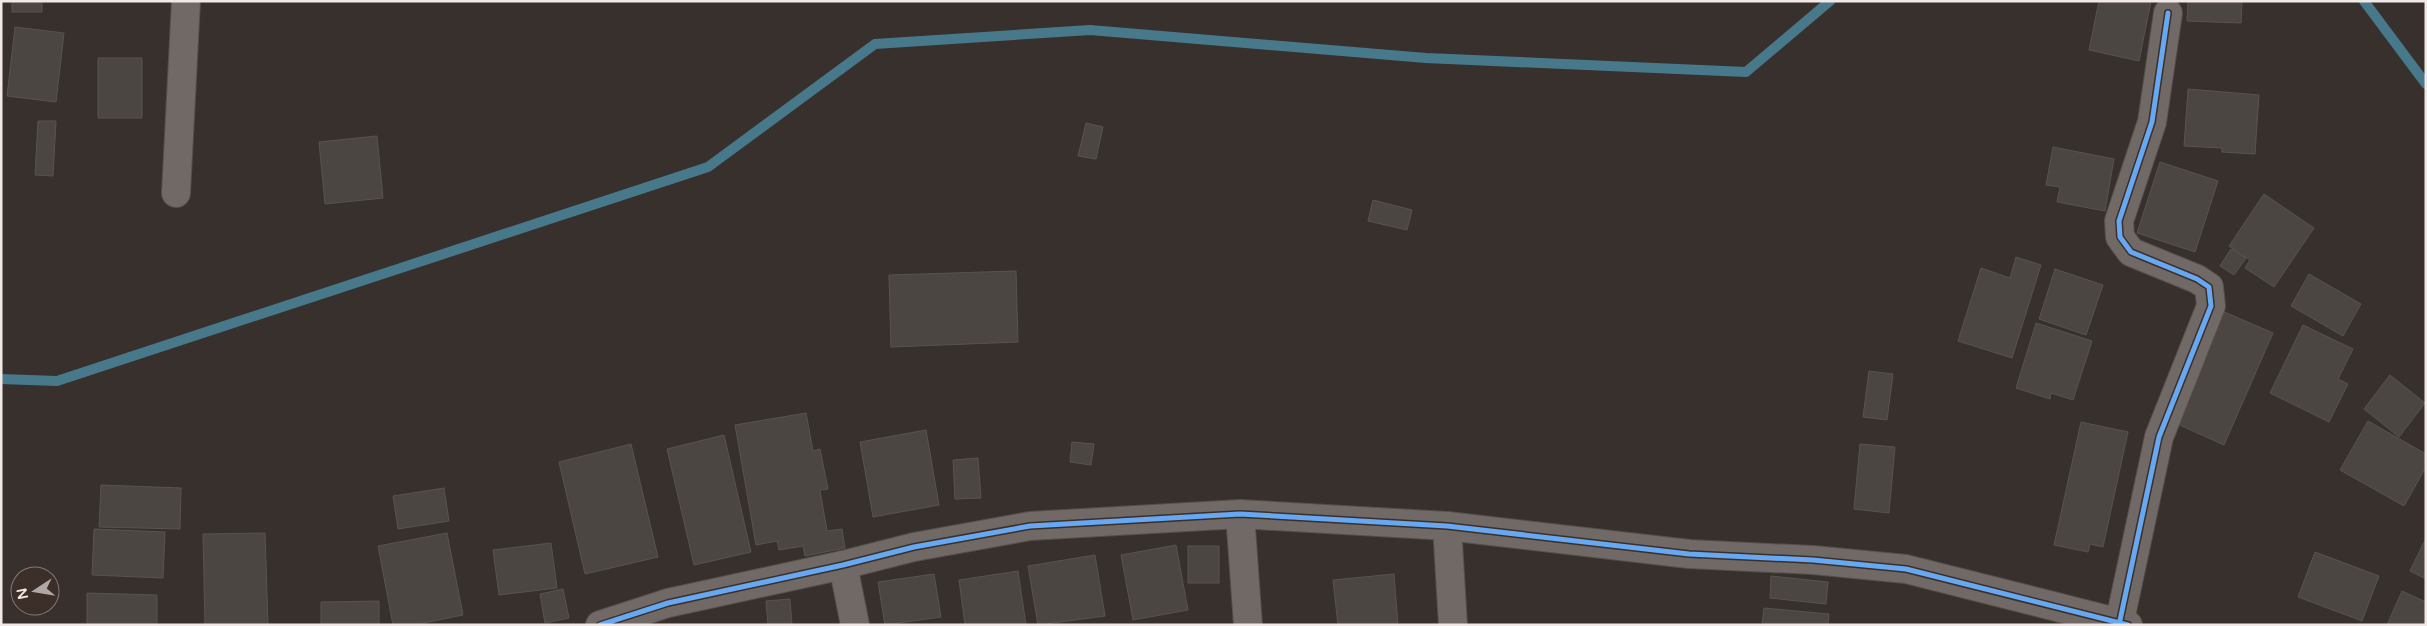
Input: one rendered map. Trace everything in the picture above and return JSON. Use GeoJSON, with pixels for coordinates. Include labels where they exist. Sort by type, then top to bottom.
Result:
{"type":"FeatureCollection","features":[{"type":"Feature","properties":{"kind":"street"},"geometry":{"type":"LineString","coordinates":[[176,193],[186,1]]}},
{"type":"Feature","properties":{"kind":"street"},"geometry":{"type":"LineString","coordinates":[[600,625],[668,603],[843,565],[914,547],[1030,526],[1240,514],[1447,526],[1689,554],[1813,560],[1906,569],[2122,624],[2159,437],[2211,306],[2209,287],[2197,279],[2131,252],[2120,237],[2119,221],[2152,122],[2168,13]]}},
{"type":"Feature","properties":{"kind":"street"},"geometry":{"type":"LineString","coordinates":[[1240,514],[1248,625]]}},
{"type":"Feature","properties":{"kind":"street"},"geometry":{"type":"LineString","coordinates":[[1447,526],[1453,625]]}},
{"type":"Feature","properties":{"kind":"street"},"geometry":{"type":"LineString","coordinates":[[843,565],[855,625]]}},
{"type":"Feature","properties":{"kind":"building"},"geometry":{"type":"Polygon","coordinates":[[[12,1],[42,1],[42,12],[12,12],[12,1]]]}},
{"type":"Feature","properties":{"kind":"building"},"geometry":{"type":"Polygon","coordinates":[[[2099,1],[2151,1],[2139,61],[2089,50],[2099,1]]]}},
{"type":"Feature","properties":{"kind":"building"},"geometry":{"type":"Polygon","coordinates":[[[2188,1],[2242,1],[2241,23],[2187,21],[2188,1]]]}},
{"type":"Feature","properties":{"kind":"building"},"geometry":{"type":"Polygon","coordinates":[[[15,27],[64,33],[56,102],[7,96],[15,27]]]}},
{"type":"Feature","properties":{"kind":"building"},"geometry":{"type":"Polygon","coordinates":[[[98,58],[142,58],[142,118],[98,118],[98,58]]]}},
{"type":"Feature","properties":{"kind":"building"},"geometry":{"type":"Polygon","coordinates":[[[2188,89],[2259,95],[2255,154],[2222,152],[2222,148],[2184,146],[2188,89]]]}},
{"type":"Feature","properties":{"kind":"building"},"geometry":{"type":"Polygon","coordinates":[[[38,121],[56,121],[53,176],[35,175],[38,121]]]}},
{"type":"Feature","properties":{"kind":"building"},"geometry":{"type":"Polygon","coordinates":[[[1086,123],[1103,127],[1096,159],[1078,156],[1086,123]]]}},
{"type":"Feature","properties":{"kind":"building"},"geometry":{"type":"Polygon","coordinates":[[[377,136],[383,198],[325,204],[319,142],[377,136]]]}},
{"type":"Feature","properties":{"kind":"building"},"geometry":{"type":"Polygon","coordinates":[[[2053,147],[2114,159],[2105,211],[2057,202],[2060,187],[2046,185],[2053,147]]]}},
{"type":"Feature","properties":{"kind":"building"},"geometry":{"type":"Polygon","coordinates":[[[2160,162],[2218,181],[2195,252],[2137,233],[2160,162]]]}},
{"type":"Feature","properties":{"kind":"building"},"geometry":{"type":"Polygon","coordinates":[[[2264,194],[2314,228],[2274,287],[2245,268],[2250,260],[2229,246],[2264,194]]]}},
{"type":"Feature","properties":{"kind":"building"},"geometry":{"type":"Polygon","coordinates":[[[1373,200],[1412,210],[1407,230],[1368,221],[1373,200]]]}},
{"type":"Feature","properties":{"kind":"building"},"geometry":{"type":"Polygon","coordinates":[[[2231,249],[2246,258],[2234,275],[2220,266],[2231,249]]]}},
{"type":"Feature","properties":{"kind":"building"},"geometry":{"type":"Polygon","coordinates":[[[2016,257],[2041,265],[2012,358],[1958,341],[1981,268],[2010,278],[2016,257]]]}},
{"type":"Feature","properties":{"kind":"building"},"geometry":{"type":"Polygon","coordinates":[[[2055,269],[2103,285],[2086,335],[2039,319],[2055,269]]]}},
{"type":"Feature","properties":{"kind":"building"},"geometry":{"type":"Polygon","coordinates":[[[1016,271],[1018,342],[891,347],[889,275],[1016,271]]]}},
{"type":"Feature","properties":{"kind":"building"},"geometry":{"type":"Polygon","coordinates":[[[2309,274],[2361,304],[2343,336],[2291,306],[2309,274]]]}},
{"type":"Feature","properties":{"kind":"building"},"geometry":{"type":"Polygon","coordinates":[[[2222,311],[2273,333],[2224,445],[2173,422],[2222,311]]]}},
{"type":"Feature","properties":{"kind":"building"},"geometry":{"type":"Polygon","coordinates":[[[2036,323],[2092,341],[2073,400],[2051,393],[2050,399],[2016,388],[2036,323]]]}},
{"type":"Feature","properties":{"kind":"building"},"geometry":{"type":"Polygon","coordinates":[[[2303,325],[2353,349],[2338,379],[2348,384],[2329,422],[2270,393],[2303,325]]]}},
{"type":"Feature","properties":{"kind":"building"},"geometry":{"type":"Polygon","coordinates":[[[1869,371],[1893,374],[1887,420],[1863,417],[1869,371]]]}},
{"type":"Feature","properties":{"kind":"building"},"geometry":{"type":"Polygon","coordinates":[[[2390,375],[2425,403],[2399,437],[2364,409],[2390,375]]]}},
{"type":"Feature","properties":{"kind":"building"},"geometry":{"type":"Polygon","coordinates":[[[806,413],[813,451],[820,449],[828,489],[820,490],[827,531],[842,529],[845,548],[805,556],[803,546],[779,550],[777,541],[756,545],[735,425],[806,413]]]}},
{"type":"Feature","properties":{"kind":"building"},"geometry":{"type":"Polygon","coordinates":[[[2368,421],[2426,454],[2426,467],[2404,506],[2340,470],[2368,421]]]}},
{"type":"Feature","properties":{"kind":"building"},"geometry":{"type":"Polygon","coordinates":[[[2081,422],[2128,432],[2103,547],[2090,544],[2088,552],[2054,545],[2081,422]]]}},
{"type":"Feature","properties":{"kind":"building"},"geometry":{"type":"Polygon","coordinates":[[[926,430],[939,505],[873,517],[860,442],[926,430]]]}},
{"type":"Feature","properties":{"kind":"building"},"geometry":{"type":"Polygon","coordinates":[[[724,435],[751,552],[694,565],[667,449],[724,435]]]}},
{"type":"Feature","properties":{"kind":"building"},"geometry":{"type":"Polygon","coordinates":[[[1072,442],[1094,444],[1091,465],[1070,462],[1072,442]]]}},
{"type":"Feature","properties":{"kind":"building"},"geometry":{"type":"Polygon","coordinates":[[[631,444],[658,557],[585,574],[559,462],[631,444]]]}},
{"type":"Feature","properties":{"kind":"building"},"geometry":{"type":"Polygon","coordinates":[[[1860,444],[1895,447],[1889,513],[1854,509],[1860,444]]]}},
{"type":"Feature","properties":{"kind":"building"},"geometry":{"type":"Polygon","coordinates":[[[978,458],[981,498],[955,499],[953,460],[978,458]]]}},
{"type":"Feature","properties":{"kind":"building"},"geometry":{"type":"Polygon","coordinates":[[[101,485],[181,488],[180,529],[99,527],[101,485]]]}},
{"type":"Feature","properties":{"kind":"building"},"geometry":{"type":"Polygon","coordinates":[[[444,488],[449,521],[398,529],[393,496],[444,488]]]}},
{"type":"Feature","properties":{"kind":"building"},"geometry":{"type":"Polygon","coordinates":[[[94,529],[165,532],[163,578],[92,575],[94,529]]]}},
{"type":"Feature","properties":{"kind":"building"},"geometry":{"type":"Polygon","coordinates":[[[265,533],[268,625],[205,625],[203,534],[265,533]]]}},
{"type":"Feature","properties":{"kind":"building"},"geometry":{"type":"Polygon","coordinates":[[[447,533],[463,615],[414,625],[393,625],[378,546],[447,533]]]}},
{"type":"Feature","properties":{"kind":"building"},"geometry":{"type":"Polygon","coordinates":[[[2426,538],[2426,579],[2410,571],[2426,538]]]}},
{"type":"Feature","properties":{"kind":"building"},"geometry":{"type":"Polygon","coordinates":[[[551,543],[557,588],[499,595],[493,550],[551,543]]]}},
{"type":"Feature","properties":{"kind":"building"},"geometry":{"type":"Polygon","coordinates":[[[1176,545],[1188,610],[1133,620],[1121,555],[1176,545]]]}},
{"type":"Feature","properties":{"kind":"building"},"geometry":{"type":"Polygon","coordinates":[[[1188,546],[1219,546],[1219,583],[1188,583],[1188,546]]]}},
{"type":"Feature","properties":{"kind":"building"},"geometry":{"type":"Polygon","coordinates":[[[2315,552],[2379,576],[2362,621],[2298,597],[2315,552]]]}},
{"type":"Feature","properties":{"kind":"building"},"geometry":{"type":"Polygon","coordinates":[[[1095,555],[1105,616],[1038,625],[1028,566],[1095,555]]]}},
{"type":"Feature","properties":{"kind":"building"},"geometry":{"type":"Polygon","coordinates":[[[1018,571],[1026,625],[965,625],[959,580],[1018,571]]]}},
{"type":"Feature","properties":{"kind":"building"},"geometry":{"type":"Polygon","coordinates":[[[934,574],[941,617],[885,625],[878,582],[934,574]]]}},
{"type":"Feature","properties":{"kind":"building"},"geometry":{"type":"Polygon","coordinates":[[[1394,574],[1398,625],[1338,625],[1333,580],[1394,574]]]}},
{"type":"Feature","properties":{"kind":"building"},"geometry":{"type":"Polygon","coordinates":[[[1771,576],[1828,582],[1826,604],[1770,598],[1771,576]]]}},
{"type":"Feature","properties":{"kind":"building"},"geometry":{"type":"Polygon","coordinates":[[[563,589],[569,618],[545,623],[540,594],[563,589]]]}},
{"type":"Feature","properties":{"kind":"building"},"geometry":{"type":"Polygon","coordinates":[[[2402,591],[2426,602],[2426,625],[2387,625],[2402,591]]]}},
{"type":"Feature","properties":{"kind":"building"},"geometry":{"type":"Polygon","coordinates":[[[87,593],[157,595],[157,625],[87,625],[87,593]]]}},
{"type":"Feature","properties":{"kind":"building"},"geometry":{"type":"Polygon","coordinates":[[[790,599],[792,625],[768,625],[766,601],[790,599]]]}},
{"type":"Feature","properties":{"kind":"building"},"geometry":{"type":"Polygon","coordinates":[[[379,601],[379,625],[321,625],[321,602],[379,601]]]}},
{"type":"Feature","properties":{"kind":"building"},"geometry":{"type":"Polygon","coordinates":[[[1764,608],[1829,614],[1828,625],[1762,625],[1764,608]]]}},
{"type":"Feature","properties":{"kind":"waterway"},"geometry":{"type":"LineString","coordinates":[[1,379],[57,381],[708,167],[875,44],[1090,30],[1426,58],[1746,72],[1830,1]]}},
{"type":"Feature","properties":{"kind":"waterway"},"geometry":{"type":"LineString","coordinates":[[2364,1],[2426,84]]}},
{"type":"Feature","properties":{"kind":"cycle path"},"geometry":{"type":"LineString","coordinates":[[2119,625],[2159,437],[2211,306],[2209,287],[2197,279],[2131,252],[2120,237],[2119,221],[2152,122],[2168,13]]}},
{"type":"Feature","properties":{"kind":"cycle path"},"geometry":{"type":"LineString","coordinates":[[600,625],[668,603],[843,565],[914,547],[1030,526],[1240,514],[1447,526],[1689,554],[1813,560],[1906,569],[2128,625]]}}]}
